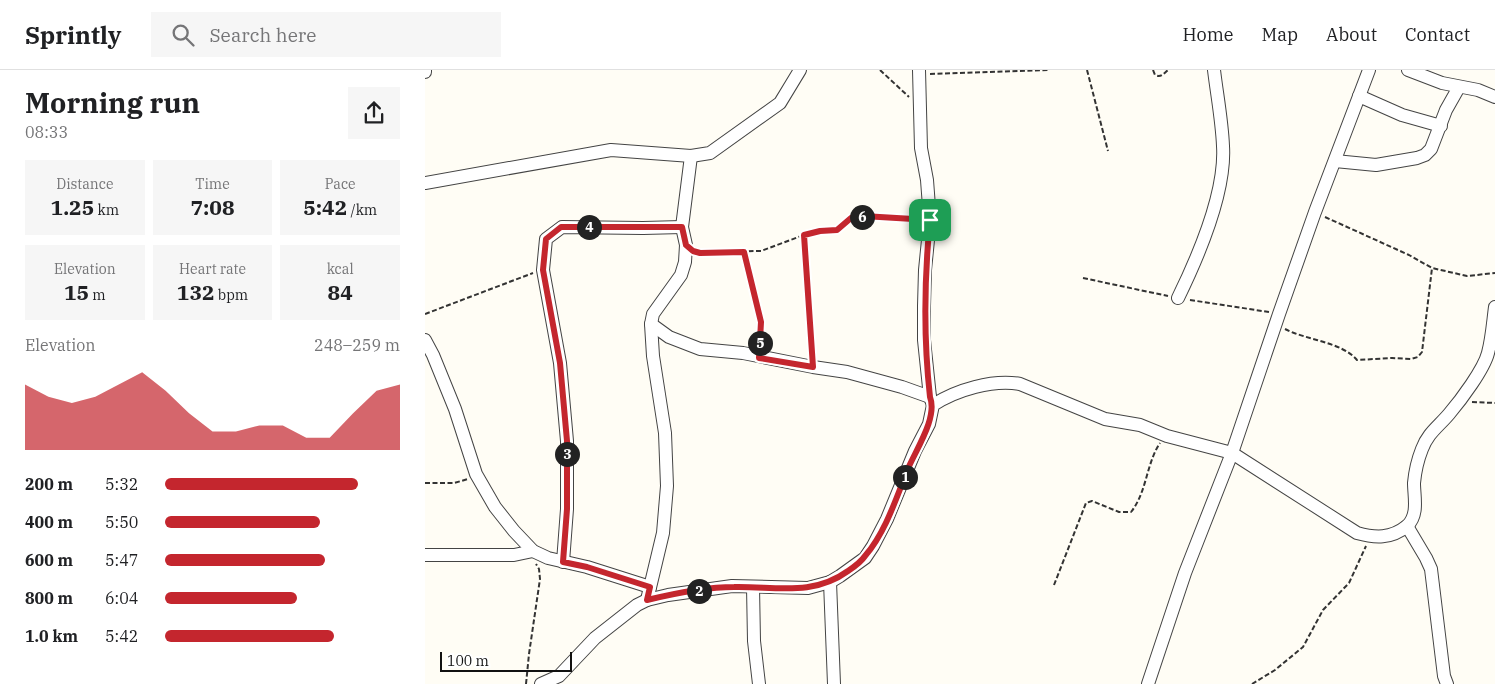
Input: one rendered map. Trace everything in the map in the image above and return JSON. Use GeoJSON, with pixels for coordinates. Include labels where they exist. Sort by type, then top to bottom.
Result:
{"type":"FeatureCollection","features":[{"type":"Feature","properties":{"kind":"street"},"geometry":{"type":"LineString","coordinates":[[425,183],[611,150],[691,156],[711,153],[779,103],[801,70]]}},
{"type":"Feature","properties":{"kind":"street"},"geometry":{"type":"LineString","coordinates":[[1178,298],[1194,264],[1205,234],[1219,185],[1223,147],[1214,70]]}},
{"type":"Feature","properties":{"kind":"street"},"geometry":{"type":"LineString","coordinates":[[1148,684],[1185,573],[1232,453],[1315,212],[1369,70]]}},
{"type":"Feature","properties":{"kind":"street"},"geometry":{"type":"LineString","coordinates":[[1408,70],[1441,83],[1478,90],[1495,97]]}},
{"type":"Feature","properties":{"kind":"street"},"geometry":{"type":"LineString","coordinates":[[541,684],[559,676],[595,638],[637,605],[647,600],[718,588],[808,588],[830,582],[865,558],[873,546],[929,424],[932,401],[925,340],[924,306],[925,270],[930,220],[927,180],[921,148],[919,72]]}},
{"type":"Feature","properties":{"kind":"street"},"geometry":{"type":"LineString","coordinates":[[1335,161],[1376,165],[1422,157],[1429,153],[1446,110],[1459,86]]}},
{"type":"Feature","properties":{"kind":"street"},"geometry":{"type":"LineString","coordinates":[[1359,96],[1402,115],[1441,126]]}},
{"type":"Feature","properties":{"kind":"street"},"geometry":{"type":"LineString","coordinates":[[647,600],[663,533],[667,486],[665,433],[653,356],[651,324],[653,314],[681,275],[685,262],[686,245],[682,227],[691,156]]}},
{"type":"Feature","properties":{"kind":"street"},"geometry":{"type":"LineString","coordinates":[[563,562],[567,509],[567,441],[560,363],[543,270],[546,239],[561,227],[682,227]]}},
{"type":"Feature","properties":{"kind":"street"},"geometry":{"type":"LineString","coordinates":[[651,324],[669,336],[700,349],[743,353],[759,358],[856,374],[903,387],[932,401],[991,383],[1009,382],[1020,384],[1105,419],[1139,425],[1167,436],[1232,453],[1314,504],[1346,527],[1369,537],[1385,537],[1407,526],[1414,516],[1414,482],[1421,451],[1430,434],[1449,415],[1491,354],[1495,307]]}},
{"type":"Feature","properties":{"kind":"street"},"geometry":{"type":"LineString","coordinates":[[425,340],[433,354],[451,400],[476,474],[495,507],[527,552]]}},
{"type":"Feature","properties":{"kind":"street"},"geometry":{"type":"LineString","coordinates":[[1407,526],[1431,569],[1444,676],[1447,684]]}},
{"type":"Feature","properties":{"kind":"street"},"geometry":{"type":"LineString","coordinates":[[425,555],[527,552],[587,567],[650,587]]}},
{"type":"Feature","properties":{"kind":"street"},"geometry":{"type":"LineString","coordinates":[[830,582],[834,684]]}},
{"type":"Feature","properties":{"kind":"street"},"geometry":{"type":"LineString","coordinates":[[753,587],[754,641],[759,684]]}},
{"type":"Feature","properties":{"kind":"path"},"geometry":{"type":"LineString","coordinates":[[880,70],[921,108]]}},
{"type":"Feature","properties":{"kind":"path"},"geometry":{"type":"LineString","coordinates":[[919,72],[1048,70]]}},
{"type":"Feature","properties":{"kind":"path"},"geometry":{"type":"LineString","coordinates":[[1087,70],[1107,151]]}},
{"type":"Feature","properties":{"kind":"path"},"geometry":{"type":"LineString","coordinates":[[1153,70],[1155,75],[1161,76],[1167,70]]}},
{"type":"Feature","properties":{"kind":"path"},"geometry":{"type":"LineString","coordinates":[[1315,212],[1409,255],[1432,268],[1467,276],[1495,273]]}},
{"type":"Feature","properties":{"kind":"path"},"geometry":{"type":"LineString","coordinates":[[686,245],[693,251],[700,253],[761,251],[804,235],[820,231],[837,230],[845,222],[857,217],[930,220]]}},
{"type":"Feature","properties":{"kind":"path"},"geometry":{"type":"LineString","coordinates":[[804,235],[813,367]]}},
{"type":"Feature","properties":{"kind":"path"},"geometry":{"type":"LineString","coordinates":[[744,252],[761,322],[759,358]]}},
{"type":"Feature","properties":{"kind":"path"},"geometry":{"type":"LineString","coordinates":[[1276,325],[1294,334],[1343,350],[1352,354],[1357,360],[1418,358],[1422,352],[1432,268]]}},
{"type":"Feature","properties":{"kind":"path"},"geometry":{"type":"LineString","coordinates":[[425,314],[543,270]]}},
{"type":"Feature","properties":{"kind":"path"},"geometry":{"type":"LineString","coordinates":[[1459,400],[1495,402]]}},
{"type":"Feature","properties":{"kind":"path"},"geometry":{"type":"LineString","coordinates":[[1054,585],[1086,503],[1092,501],[1119,512],[1131,512],[1139,500],[1157,448],[1167,436]]}},
{"type":"Feature","properties":{"kind":"path"},"geometry":{"type":"LineString","coordinates":[[425,483],[454,483],[468,479],[476,474]]}},
{"type":"Feature","properties":{"kind":"path"},"geometry":{"type":"LineString","coordinates":[[1251,684],[1275,670],[1303,647],[1323,610],[1349,583],[1369,537]]}},
{"type":"Feature","properties":{"kind":"path"},"geometry":{"type":"LineString","coordinates":[[526,684],[540,579],[539,569],[527,552]]}},
{"type":"Feature","properties":{"kind":"route"},"geometry":{"type":"LineString","coordinates":[[863,216],[930,220],[925,270],[924,306],[927,369],[930,397],[933,405],[929,424],[915,451],[887,519],[865,558],[830,582],[808,588],[732,586],[668,595],[647,600],[650,587],[587,567],[563,562],[567,509],[567,441],[560,363],[543,270],[546,239],[551,234],[561,227],[682,227],[686,245],[693,251],[700,253],[744,252],[761,322],[759,358],[813,367],[804,235],[826,230],[837,230],[851,218],[863,216]]}}]}
